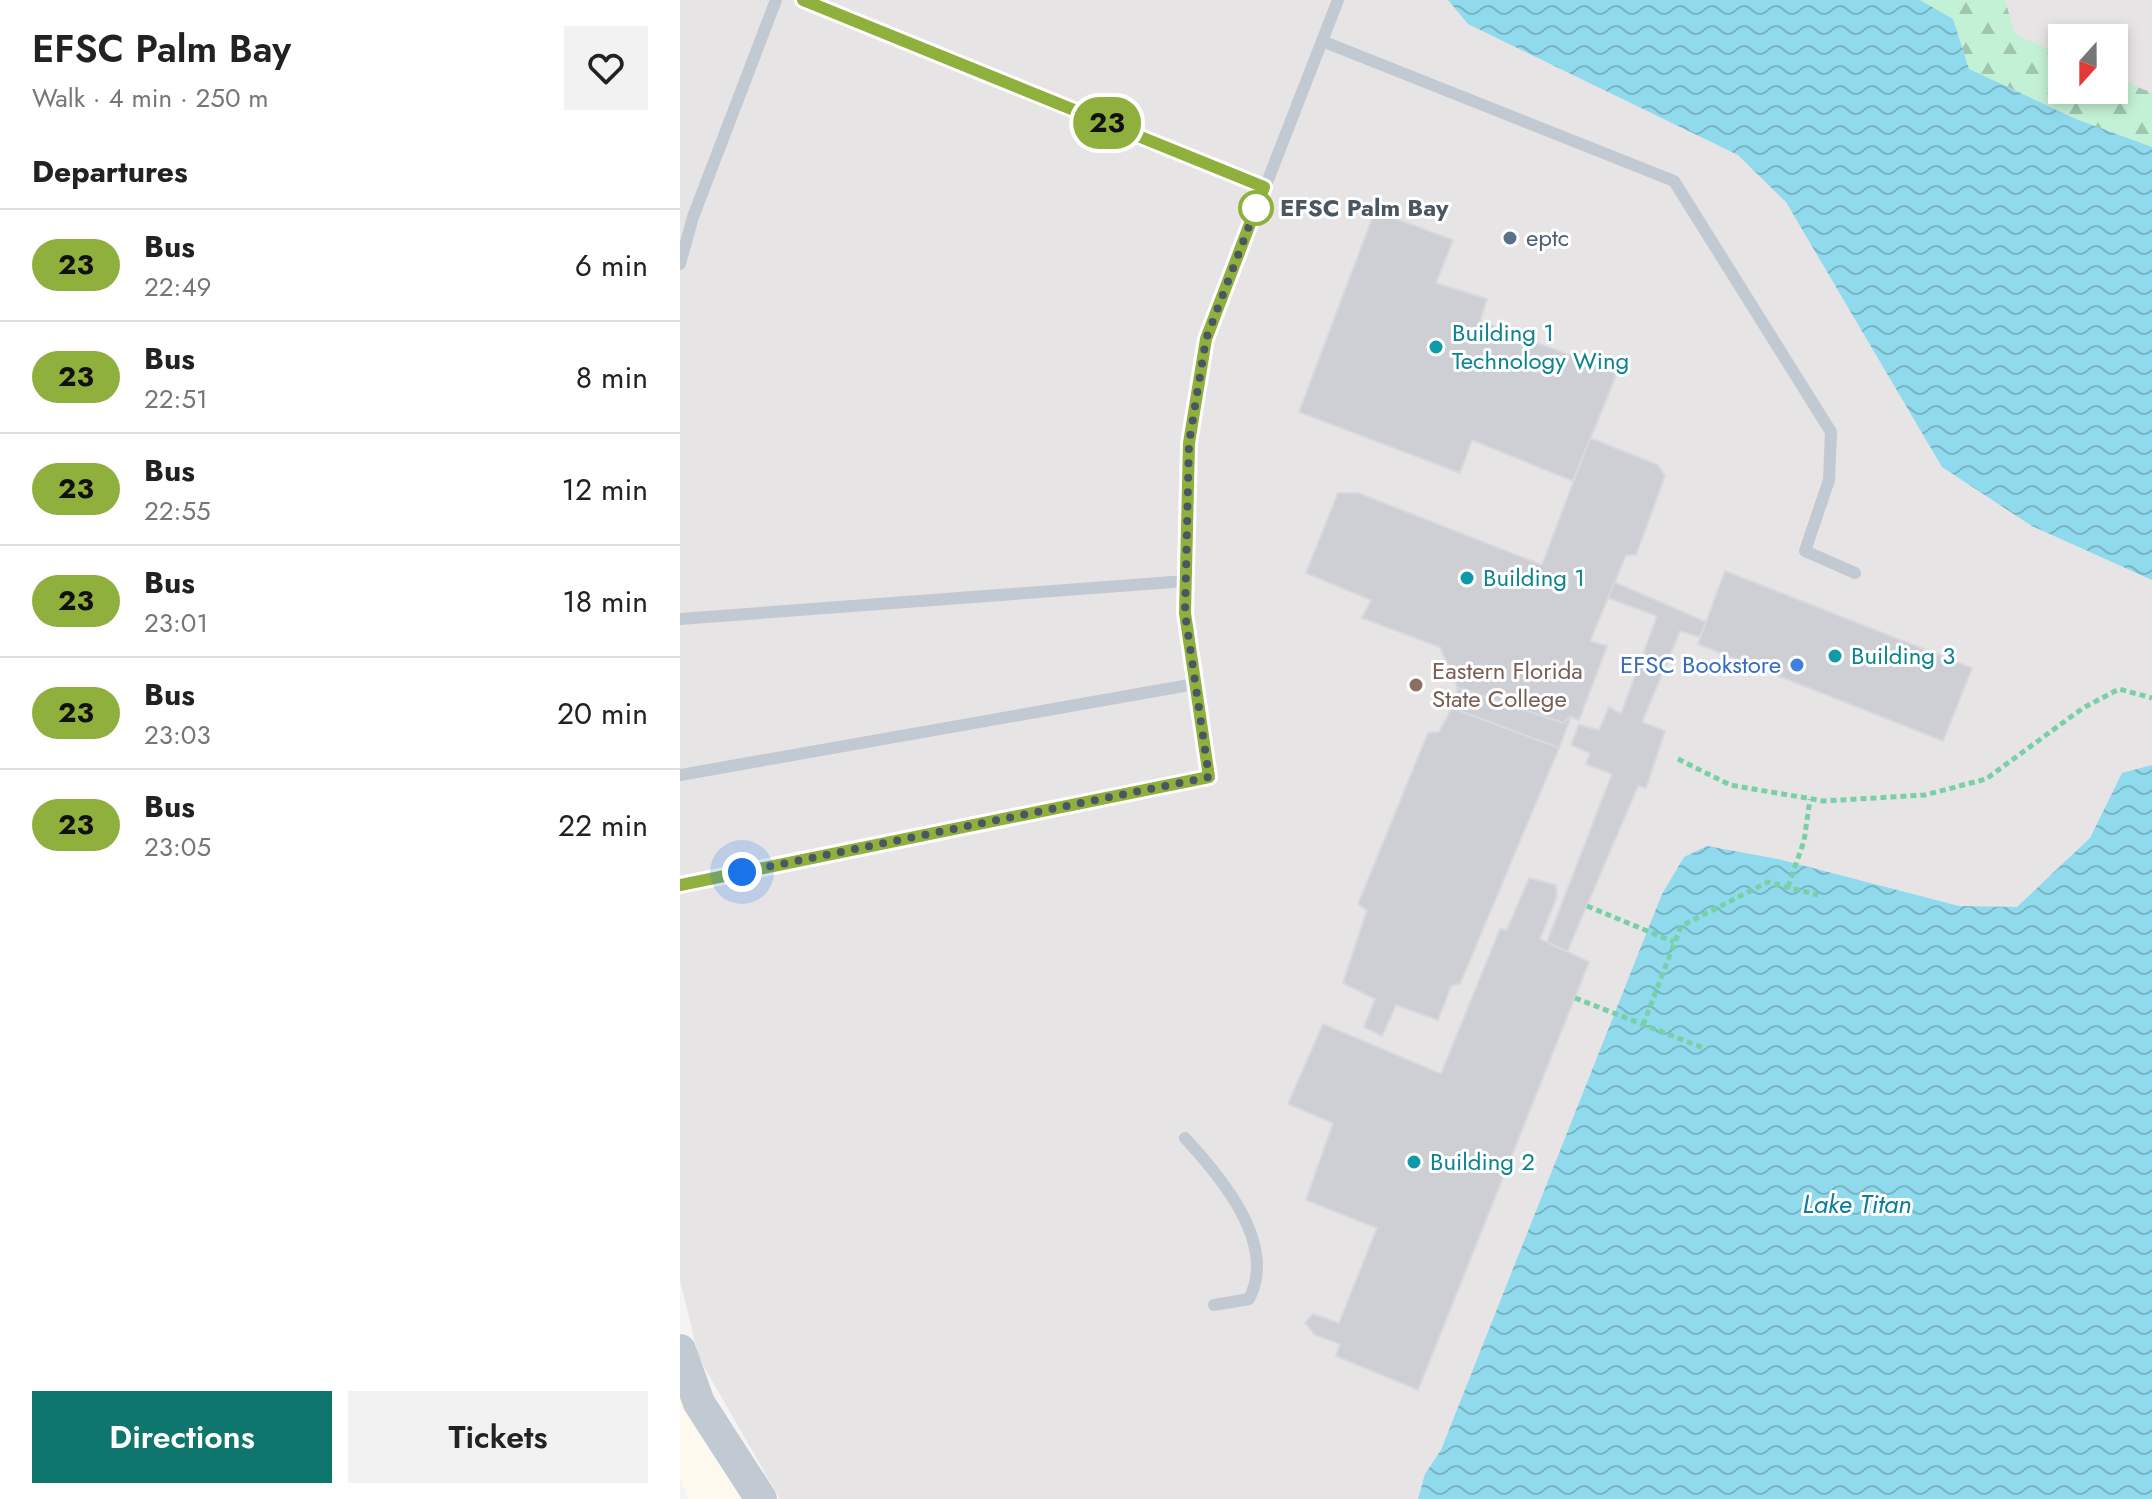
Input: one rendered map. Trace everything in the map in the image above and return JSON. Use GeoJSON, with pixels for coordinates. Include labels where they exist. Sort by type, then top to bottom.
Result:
{"type":"FeatureCollection","features":[{"type":"Feature","properties":{"kind":"street"},"geometry":{"type":"LineString","coordinates":[[680,1350],[699,1403],[761,1499]]}},
{"type":"Feature","properties":{"kind":"lane"},"geometry":{"type":"LineString","coordinates":[[680,264],[693,217],[776,0]]}},
{"type":"Feature","properties":{"kind":"lane"},"geometry":{"type":"LineString","coordinates":[[803,0],[1264,187]]}},
{"type":"Feature","properties":{"kind":"lane"},"geometry":{"type":"LineString","coordinates":[[680,885],[1209,777],[1185,613],[1189,443],[1206,339],[1338,0]]}},
{"type":"Feature","properties":{"kind":"lane"},"geometry":{"type":"LineString","coordinates":[[1322,41],[1674,181],[1831,432],[1829,480],[1805,551],[1855,573]]}},
{"type":"Feature","properties":{"kind":"lane"},"geometry":{"type":"LineString","coordinates":[[680,619],[1186,581]]}},
{"type":"Feature","properties":{"kind":"lane"},"geometry":{"type":"LineString","coordinates":[[680,775],[1195,684]]}},
{"type":"Feature","properties":{"kind":"lane"},"geometry":{"type":"LineString","coordinates":[[1185,1138],[1220,1176],[1256,1245],[1257,1284],[1249,1299],[1214,1305]]}},
{"type":"Feature","properties":{"kind":"path"},"geometry":{"type":"LineString","coordinates":[[1678,759],[1730,785],[1810,799],[1925,795],[1986,779],[2083,708],[2119,689],[2152,698]]}},
{"type":"Feature","properties":{"kind":"path"},"geometry":{"type":"LineString","coordinates":[[1788,887],[1804,841],[1810,799]]}},
{"type":"Feature","properties":{"kind":"path"},"geometry":{"type":"LineString","coordinates":[[1643,1025],[1681,926],[1768,882],[1818,895]]}},
{"type":"Feature","properties":{"kind":"path"},"geometry":{"type":"LineString","coordinates":[[1587,906],[1674,942]]}},
{"type":"Feature","properties":{"kind":"path"},"geometry":{"type":"LineString","coordinates":[[1575,998],[1706,1049]]}},
{"type":"Feature","properties":{"kind":"shaded area","name":"Eastern Florida State College"},"geometry":{"type":"Polygon","coordinates":[[[680,0],[2152,0],[2152,1499],[780,1499],[699,1358],[680,1281],[680,0]]]}},
{"type":"Feature","properties":{"kind":"shaded area"},"geometry":{"type":"Polygon","coordinates":[[[680,1394],[687,1413],[742,1499],[688,1499],[680,1478],[680,1394]]]}},
{"type":"Feature","properties":{"kind":"green space"},"geometry":{"type":"Polygon","coordinates":[[[1920,0],[2005,0],[2015,34],[2048,49],[2048,104],[2128,104],[2128,83],[2152,93],[2152,147],[2076,119],[1969,69],[1953,19],[1920,0]]]}},
{"type":"Feature","properties":{"kind":"water"},"geometry":{"type":"Polygon","coordinates":[[[1448,0],[1920,0],[1953,19],[1969,69],[2076,119],[2152,147],[2152,580],[2032,526],[1942,467],[1786,202],[1738,155],[1468,24],[1448,0]]]}},
{"type":"Feature","properties":{"kind":"water","name":"Lake Titan"},"geometry":{"type":"Polygon","coordinates":[[[2152,765],[2152,1499],[1418,1499],[1425,1474],[1441,1450],[1662,894],[1684,857],[1707,846],[1778,859],[1959,906],[2017,907],[2090,838],[2122,773],[2152,765]]]}},
{"type":"Feature","properties":{"kind":"building","name":"Building 1 Technology Wing"},"geometry":{"type":"Polygon","coordinates":[[[1375,211],[1453,240],[1436,283],[1487,299],[1480,321],[1617,373],[1573,481],[1472,440],[1460,473],[1299,412],[1375,211]]]}},
{"type":"Feature","properties":{"kind":"building","name":"Building 1"},"geometry":{"type":"Polygon","coordinates":[[[1590,438],[1658,465],[1665,476],[1636,555],[1626,555],[1590,641],[1607,646],[1579,720],[1571,717],[1563,723],[1458,688],[1440,647],[1362,618],[1371,600],[1306,573],[1338,493],[1358,493],[1542,565],[1590,438]]]}},
{"type":"Feature","properties":{"kind":"building","name":"Building 3"},"geometry":{"type":"Polygon","coordinates":[[[1725,571],[1972,668],[1943,741],[1698,644],[1725,571]]]}},
{"type":"Feature","properties":{"kind":"building"},"geometry":{"type":"Polygon","coordinates":[[[1614,582],[1706,622],[1700,637],[1680,631],[1642,722],[1665,731],[1646,788],[1638,786],[1567,952],[1547,942],[1612,774],[1586,764],[1590,753],[1571,745],[1579,725],[1599,730],[1609,707],[1621,714],[1657,616],[1608,598],[1614,582]]]}},
{"type":"Feature","properties":{"kind":"building"},"geometry":{"type":"Polygon","coordinates":[[[1458,688],[1563,723],[1571,717],[1559,748],[1452,708],[1458,688]]]}},
{"type":"Feature","properties":{"kind":"building"},"geometry":{"type":"Polygon","coordinates":[[[1452,708],[1559,748],[1460,984],[1451,986],[1438,1020],[1396,1005],[1382,1036],[1364,1027],[1375,999],[1343,983],[1367,910],[1358,904],[1428,733],[1439,732],[1452,708]]]}},
{"type":"Feature","properties":{"kind":"building","name":"Building 2"},"geometry":{"type":"Polygon","coordinates":[[[1529,878],[1556,885],[1557,896],[1540,939],[1589,962],[1418,1390],[1336,1356],[1340,1344],[1315,1335],[1305,1323],[1313,1314],[1339,1323],[1377,1228],[1306,1200],[1333,1123],[1288,1104],[1323,1024],[1441,1074],[1500,929],[1507,930],[1529,878]]]}},
{"type":"Feature","properties":{"kind":"bus line","name":"23"},"geometry":{"type":"LineString","coordinates":[[680,885],[1209,777],[1185,613],[1189,443],[1206,339],[1264,187],[803,0]]}},
{"type":"Feature","properties":{"kind":"place","name":"EFSC Palm Bay"},"geometry":{"type":"Point","coordinates":[1256,208]}},
{"type":"Feature","properties":{"kind":"place","name":"eptc"},"geometry":{"type":"Point","coordinates":[1510,238]}},
{"type":"Feature","properties":{"kind":"place","name":"Building 1 Technology Wing"},"geometry":{"type":"Point","coordinates":[1436,347]}},
{"type":"Feature","properties":{"kind":"place","name":"Building 1"},"geometry":{"type":"Point","coordinates":[1467,578]}},
{"type":"Feature","properties":{"kind":"place","name":"Building 3"},"geometry":{"type":"Point","coordinates":[1835,656]}},
{"type":"Feature","properties":{"kind":"place","name":"EFSC Bookstore"},"geometry":{"type":"Point","coordinates":[1797,665]}},
{"type":"Feature","properties":{"kind":"place","name":"Eastern Florida State College"},"geometry":{"type":"Point","coordinates":[1416,685]}},
{"type":"Feature","properties":{"kind":"place","name":"Building 2"},"geometry":{"type":"Point","coordinates":[1414,1162]}},
{"type":"Feature","properties":{"kind":"route"},"geometry":{"type":"LineString","coordinates":[[742,872],[1209,777],[1185,613],[1189,443],[1206,339],[1256,208]]}}]}
